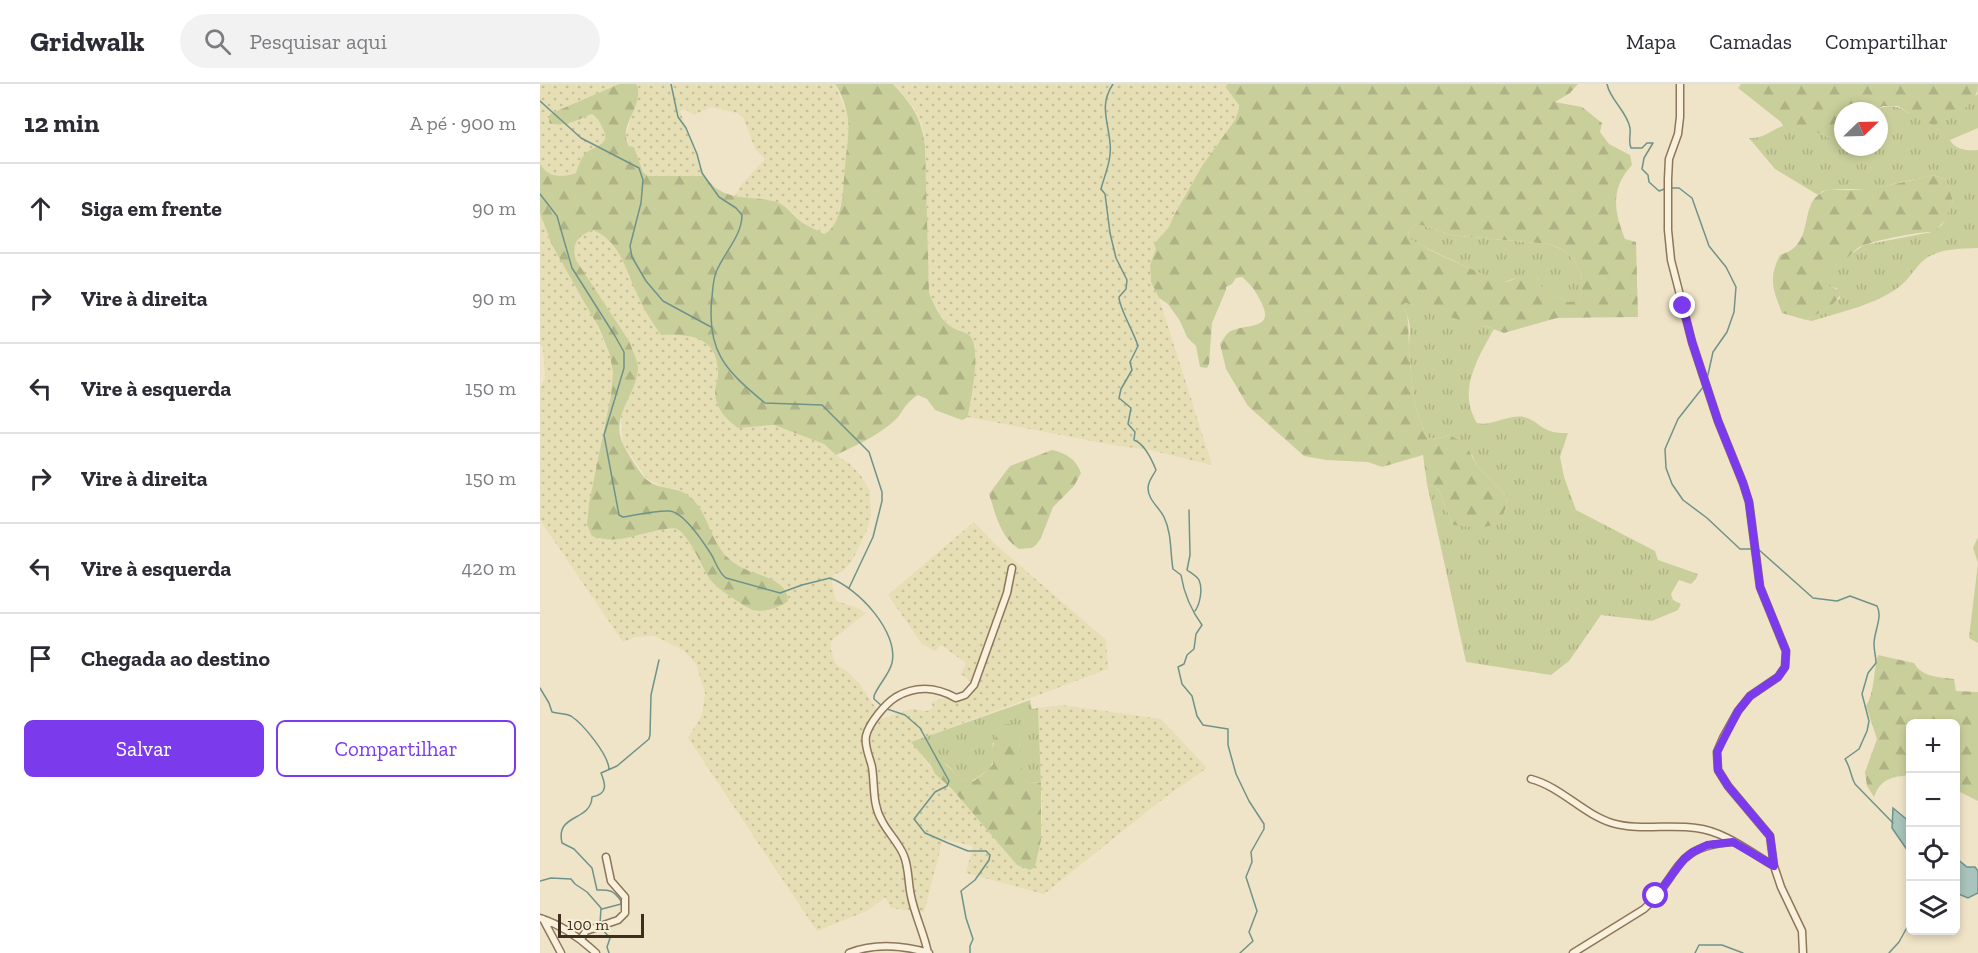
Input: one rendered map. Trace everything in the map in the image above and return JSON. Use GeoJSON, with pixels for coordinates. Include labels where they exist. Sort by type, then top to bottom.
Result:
{"type":"FeatureCollection","features":[{"type":"Feature","properties":{"kind":"street"},"geometry":{"type":"LineString","coordinates":[[1680,84],[1680,117],[1669,169],[1668,230],[1671,260],[1692,342],[1718,421],[1749,502],[1760,587],[1786,651],[1785,667],[1778,677],[1750,696],[1738,711],[1717,752],[1718,770],[1728,786],[1770,836],[1774,866],[1781,887],[1802,931],[1803,953]]}},
{"type":"Feature","properties":{"kind":"street"},"geometry":{"type":"LineString","coordinates":[[929,953],[911,897],[905,857],[881,820],[876,806],[866,734],[890,700],[905,692],[931,688],[942,690],[956,698],[965,695],[974,685],[1007,593],[1012,568]]}},
{"type":"Feature","properties":{"kind":"street"},"geometry":{"type":"LineString","coordinates":[[1532,779],[1542,782],[1594,815],[1614,824],[1696,828],[1716,833],[1774,866]]}},
{"type":"Feature","properties":{"kind":"street"},"geometry":{"type":"LineString","coordinates":[[1573,953],[1644,909],[1652,902],[1680,864],[1693,852],[1707,845],[1733,842]]}},
{"type":"Feature","properties":{"kind":"street"},"geometry":{"type":"LineString","coordinates":[[581,939],[586,931],[618,920],[626,913],[625,897],[611,881],[606,857]]}},
{"type":"Feature","properties":{"kind":"street"},"geometry":{"type":"LineString","coordinates":[[542,919],[555,923],[581,939],[596,953]]}},
{"type":"Feature","properties":{"kind":"street"},"geometry":{"type":"LineString","coordinates":[[542,919],[561,953]]}},
{"type":"Feature","properties":{"kind":"street"},"geometry":{"type":"LineString","coordinates":[[849,953],[864,947],[888,946],[907,947],[929,953]]}},
{"type":"Feature","properties":{"kind":"shaded area"},"geometry":{"type":"Polygon","coordinates":[[[540,84],[619,84],[550,114],[554,125],[592,114],[598,117],[606,135],[606,140],[600,146],[591,149],[576,173],[568,176],[551,175],[543,169],[540,163],[540,84]]]}},
{"type":"Feature","properties":{"kind":"shaded area"},"geometry":{"type":"Polygon","coordinates":[[[636,84],[835,84],[847,114],[849,133],[844,189],[837,220],[830,231],[824,234],[803,223],[775,201],[735,196],[741,185],[765,159],[755,149],[743,117],[737,113],[711,107],[694,115],[685,109],[680,111],[705,176],[648,176],[643,172],[634,147],[630,146],[626,136],[638,89],[636,84]]]}},
{"type":"Feature","properties":{"kind":"shaded area"},"geometry":{"type":"Polygon","coordinates":[[[893,84],[1227,84],[1226,88],[1239,105],[1235,120],[1202,167],[1169,227],[1154,244],[1156,249],[1150,265],[1151,282],[1159,298],[1212,465],[1150,450],[968,417],[976,358],[975,345],[969,335],[949,325],[929,294],[925,145],[922,125],[915,109],[893,84]]]}},
{"type":"Feature","properties":{"kind":"shaded area"},"geometry":{"type":"Polygon","coordinates":[[[540,213],[552,245],[585,300],[610,355],[613,373],[601,443],[592,536],[618,539],[670,526],[679,530],[686,538],[713,584],[723,592],[754,610],[778,607],[778,583],[739,567],[717,546],[696,504],[678,489],[665,488],[647,479],[623,444],[621,414],[634,380],[635,355],[629,341],[576,260],[573,249],[576,241],[585,233],[593,230],[605,235],[616,247],[661,334],[699,338],[712,347],[717,359],[718,375],[715,393],[763,427],[774,425],[824,444],[849,463],[861,476],[870,491],[871,515],[867,530],[852,561],[843,571],[833,575],[832,583],[836,601],[866,613],[831,641],[831,650],[836,665],[859,683],[883,719],[913,709],[928,711],[933,707],[931,702],[962,693],[971,682],[961,674],[966,663],[941,645],[935,651],[922,644],[888,595],[974,522],[996,545],[1106,640],[1108,669],[912,742],[935,774],[952,789],[1017,865],[1035,867],[1041,840],[1038,708],[1062,705],[1161,719],[1207,768],[1164,798],[1044,894],[966,873],[973,846],[943,839],[924,912],[891,908],[885,897],[869,910],[817,931],[688,738],[702,715],[705,693],[696,664],[684,651],[655,636],[635,637],[623,642],[540,520],[540,387],[545,379],[543,348],[540,344],[540,213]]]}},
{"type":"Feature","properties":{"kind":"green space"},"geometry":{"type":"Polygon","coordinates":[[[619,84],[636,84],[638,90],[626,137],[629,146],[634,147],[643,172],[648,176],[705,176],[719,190],[727,194],[777,202],[803,223],[824,234],[831,229],[839,214],[848,134],[845,106],[835,84],[893,84],[911,105],[921,126],[925,145],[929,293],[942,318],[951,327],[969,335],[975,350],[968,417],[962,420],[935,410],[927,399],[918,395],[887,427],[836,455],[824,444],[774,425],[738,428],[717,404],[715,393],[718,376],[717,362],[708,345],[693,337],[661,335],[644,308],[617,250],[603,235],[593,230],[579,238],[575,245],[576,260],[629,341],[638,367],[634,387],[621,415],[619,425],[626,450],[647,480],[653,484],[678,490],[696,503],[718,544],[730,559],[739,566],[769,578],[782,587],[788,601],[772,609],[753,610],[715,585],[687,538],[677,529],[609,539],[592,536],[587,525],[613,373],[610,355],[599,328],[552,245],[540,213],[540,163],[551,174],[565,176],[576,173],[584,155],[605,139],[602,127],[592,114],[571,122],[554,124],[549,123],[550,114],[619,84]]]}},
{"type":"Feature","properties":{"kind":"green space"},"geometry":{"type":"Polygon","coordinates":[[[1227,84],[1578,84],[1570,93],[1555,102],[1582,107],[1602,123],[1600,132],[1609,144],[1630,155],[1632,165],[1620,183],[1616,200],[1618,219],[1625,239],[1636,242],[1638,317],[1557,318],[1504,333],[1403,304],[1408,319],[1416,406],[1423,429],[1429,438],[1438,439],[1449,435],[1465,443],[1477,466],[1506,496],[1507,506],[1503,515],[1492,525],[1478,527],[1453,525],[1438,489],[1427,484],[1423,455],[1382,467],[1368,462],[1326,460],[1304,456],[1248,406],[1226,369],[1220,344],[1229,332],[1256,325],[1264,318],[1265,313],[1258,296],[1242,277],[1236,278],[1226,287],[1212,323],[1209,364],[1207,368],[1200,367],[1196,346],[1187,337],[1180,321],[1168,304],[1159,298],[1151,282],[1150,265],[1156,249],[1154,244],[1169,227],[1202,166],[1235,120],[1239,105],[1226,88],[1227,84]],[[1415,225],[1409,230],[1408,237],[1439,254],[1505,282],[1524,274],[1534,275],[1544,292],[1569,302],[1579,301],[1582,282],[1577,265],[1566,252],[1558,247],[1549,244],[1451,235],[1415,225]]]}},
{"type":"Feature","properties":{"kind":"green space"},"geometry":{"type":"Polygon","coordinates":[[[1741,84],[1978,84],[1974,99],[1969,105],[1934,125],[1921,121],[1898,106],[1888,106],[1888,102],[1834,102],[1834,141],[1812,130],[1783,126],[1738,88],[1741,84]]]}},
{"type":"Feature","properties":{"kind":"green space"},"geometry":{"type":"Polygon","coordinates":[[[1978,89],[1978,128],[1950,140],[1958,148],[1978,150],[1978,248],[1936,253],[1921,263],[1899,287],[1879,299],[1812,321],[1806,320],[1840,298],[1837,288],[1825,284],[1825,275],[1830,269],[1864,245],[1932,232],[1942,225],[1953,201],[1946,180],[1934,175],[1871,189],[1823,191],[1818,195],[1775,169],[1749,138],[1762,136],[1780,127],[1796,125],[1811,129],[1834,141],[1834,156],[1888,156],[1888,107],[1899,108],[1908,113],[1977,95],[1978,89]]]}},
{"type":"Feature","properties":{"kind":"green space"},"geometry":{"type":"Polygon","coordinates":[[[1934,175],[1946,180],[1953,201],[1940,226],[1932,232],[1877,241],[1856,249],[1827,274],[1825,284],[1841,291],[1832,305],[1806,320],[1782,313],[1773,284],[1776,263],[1780,255],[1791,250],[1803,235],[1814,199],[1824,191],[1880,187],[1934,175]]]}},
{"type":"Feature","properties":{"kind":"green space"},"geometry":{"type":"Polygon","coordinates":[[[1415,225],[1451,235],[1549,244],[1558,248],[1573,259],[1578,266],[1582,283],[1579,302],[1569,302],[1543,292],[1538,278],[1521,276],[1505,282],[1496,281],[1412,241],[1408,237],[1409,230],[1415,225]]]}},
{"type":"Feature","properties":{"kind":"green space"},"geometry":{"type":"Polygon","coordinates":[[[1406,303],[1494,329],[1476,363],[1469,387],[1471,411],[1477,423],[1524,417],[1549,431],[1568,433],[1560,457],[1564,477],[1576,510],[1655,551],[1658,560],[1698,574],[1691,584],[1679,580],[1671,594],[1673,600],[1681,604],[1678,610],[1652,621],[1601,615],[1569,661],[1551,675],[1466,662],[1427,484],[1438,489],[1453,525],[1505,512],[1506,496],[1477,466],[1472,455],[1449,435],[1438,439],[1429,438],[1423,429],[1413,394],[1409,346],[1410,325],[1402,304],[1406,303]]]}},
{"type":"Feature","properties":{"kind":"green space"},"geometry":{"type":"Polygon","coordinates":[[[1052,450],[1070,457],[1081,473],[1074,486],[1053,507],[1036,545],[1032,548],[1019,549],[1003,532],[989,494],[1010,466],[1052,450]]]}},
{"type":"Feature","properties":{"kind":"green space"},"geometry":{"type":"Polygon","coordinates":[[[1978,537],[1978,563],[1973,548],[1978,537]]]}},
{"type":"Feature","properties":{"kind":"green space"},"geometry":{"type":"Polygon","coordinates":[[[1978,563],[1978,643],[1969,638],[1978,563]]]}},
{"type":"Feature","properties":{"kind":"green space"},"geometry":{"type":"Polygon","coordinates":[[[1878,655],[1914,663],[1917,668],[1931,676],[1954,679],[1956,691],[1978,692],[1978,801],[1960,792],[1960,719],[1906,719],[1906,776],[1884,782],[1874,797],[1867,786],[1865,772],[1877,739],[1866,706],[1871,695],[1878,655]]]}},
{"type":"Feature","properties":{"kind":"green space"},"geometry":{"type":"Polygon","coordinates":[[[1030,700],[1032,709],[1038,708],[1041,783],[1027,782],[1022,779],[1019,740],[993,743],[990,768],[975,779],[965,782],[943,762],[930,758],[931,766],[911,742],[1030,700]]]}},
{"type":"Feature","properties":{"kind":"green space"},"geometry":{"type":"Polygon","coordinates":[[[1000,724],[1014,726],[1019,740],[1023,779],[1027,782],[1041,783],[1041,840],[1035,867],[1030,870],[1017,865],[952,789],[935,774],[931,766],[930,758],[937,756],[963,781],[974,781],[993,764],[991,753],[1000,724]]]}},
{"type":"Feature","properties":{"kind":"water"},"geometry":{"type":"Polygon","coordinates":[[[1893,808],[1906,819],[1906,848],[1892,828],[1893,808]]]}},
{"type":"Feature","properties":{"kind":"water"},"geometry":{"type":"Polygon","coordinates":[[[1960,861],[1967,867],[1975,867],[1978,871],[1978,893],[1968,898],[1960,895],[1960,861]]]}},
{"type":"Feature","properties":{"kind":"waterway"},"geometry":{"type":"LineString","coordinates":[[671,84],[678,117],[686,128],[702,173],[719,197],[736,208],[742,215],[739,230],[717,270],[713,283],[712,332],[721,358],[739,380],[765,403],[822,405],[869,452],[882,492],[882,501],[873,537],[849,588]]}},
{"type":"Feature","properties":{"kind":"waterway"},"geometry":{"type":"LineString","coordinates":[[1113,84],[1105,106],[1110,155],[1101,189],[1105,194],[1116,258],[1127,280],[1126,289],[1119,297],[1120,302],[1138,346],[1130,362],[1132,370],[1121,389],[1119,398],[1131,408],[1128,424],[1135,432],[1134,440],[1145,449],[1156,470],[1149,483],[1148,492],[1167,523],[1173,569],[1181,575],[1188,601],[1202,625],[1196,634],[1194,649],[1187,655],[1184,664],[1178,667],[1182,684],[1192,696],[1197,716],[1203,725],[1228,729],[1228,745],[1236,774],[1249,801],[1264,824],[1264,829],[1251,852],[1252,862],[1246,877],[1257,911],[1249,932],[1253,941],[1240,953]]}},
{"type":"Feature","properties":{"kind":"waterway"},"geometry":{"type":"LineString","coordinates":[[1607,84],[1611,95],[1628,122],[1631,148],[1642,148],[1647,143],[1653,143],[1644,158],[1642,169],[1648,175],[1649,182],[1659,191],[1667,188]]}},
{"type":"Feature","properties":{"kind":"waterway"},"geometry":{"type":"LineString","coordinates":[[540,101],[581,138],[639,168],[643,180],[641,203],[630,246],[632,257],[646,281],[663,301],[711,327]]}},
{"type":"Feature","properties":{"kind":"waterway"},"geometry":{"type":"LineString","coordinates":[[1672,188],[1679,188],[1692,198],[1709,246],[1726,267],[1736,287],[1734,312],[1727,332],[1713,352],[1707,379]]}},
{"type":"Feature","properties":{"kind":"waterway"},"geometry":{"type":"LineString","coordinates":[[540,194],[557,216],[572,268],[624,352],[624,368],[604,435],[619,515],[623,517],[664,511],[675,513],[699,536],[726,578],[780,593],[830,578],[841,583],[864,601],[883,625],[889,638],[892,663],[874,696],[874,699],[883,707]]}},
{"type":"Feature","properties":{"kind":"waterway"},"geometry":{"type":"LineString","coordinates":[[1704,386],[1678,419],[1665,449],[1666,468],[1672,484],[1683,500],[1707,518],[1740,549],[1754,549]]}},
{"type":"Feature","properties":{"kind":"waterway"},"geometry":{"type":"LineString","coordinates":[[1189,510],[1190,555],[1187,570],[1198,579],[1201,588],[1200,600],[1195,611]]}},
{"type":"Feature","properties":{"kind":"waterway"},"geometry":{"type":"LineString","coordinates":[[1758,549],[1813,598],[1837,601],[1850,596],[1877,606],[1879,610],[1874,639],[1876,663],[1868,673],[1862,694],[1869,721],[1867,731],[1859,749],[1845,759],[1855,784],[1893,823]]}},
{"type":"Feature","properties":{"kind":"waterway"},"geometry":{"type":"LineString","coordinates":[[602,909],[621,904],[621,901],[610,891],[597,890],[592,868],[574,849],[562,843],[561,833],[568,822],[586,811],[592,797],[603,791],[601,773],[617,766],[649,739],[651,695],[659,660]]}},
{"type":"Feature","properties":{"kind":"waterway"},"geometry":{"type":"LineString","coordinates":[[540,688],[552,712],[571,716],[588,732],[600,748],[609,769]]}},
{"type":"Feature","properties":{"kind":"waterway"},"geometry":{"type":"LineString","coordinates":[[887,709],[905,715],[920,728],[949,781],[947,786],[935,792],[914,819],[925,833],[968,851],[986,851],[990,855],[975,880],[961,891],[973,939],[970,953]]}},
{"type":"Feature","properties":{"kind":"waterway"},"geometry":{"type":"LineString","coordinates":[[540,881],[551,878],[571,879],[601,908],[600,924]]}},
{"type":"Feature","properties":{"kind":"waterway"},"geometry":{"type":"LineString","coordinates":[[602,929],[610,938],[607,947],[609,953]]}},
{"type":"Feature","properties":{"kind":"waterway"},"geometry":{"type":"LineString","coordinates":[[1889,953],[1906,929]]}},
{"type":"Feature","properties":{"kind":"waterway"},"geometry":{"type":"LineString","coordinates":[[1695,953],[1699,945],[1722,945],[1743,953]]}},
{"type":"Feature","properties":{"kind":"route"},"geometry":{"type":"LineString","coordinates":[[1656,896],[1684,859],[1707,845],[1733,842],[1774,866],[1770,836],[1728,786],[1718,770],[1717,752],[1738,711],[1750,696],[1778,677],[1785,667],[1786,651],[1760,587],[1749,502],[1718,421],[1692,342],[1683,306]]}}]}
